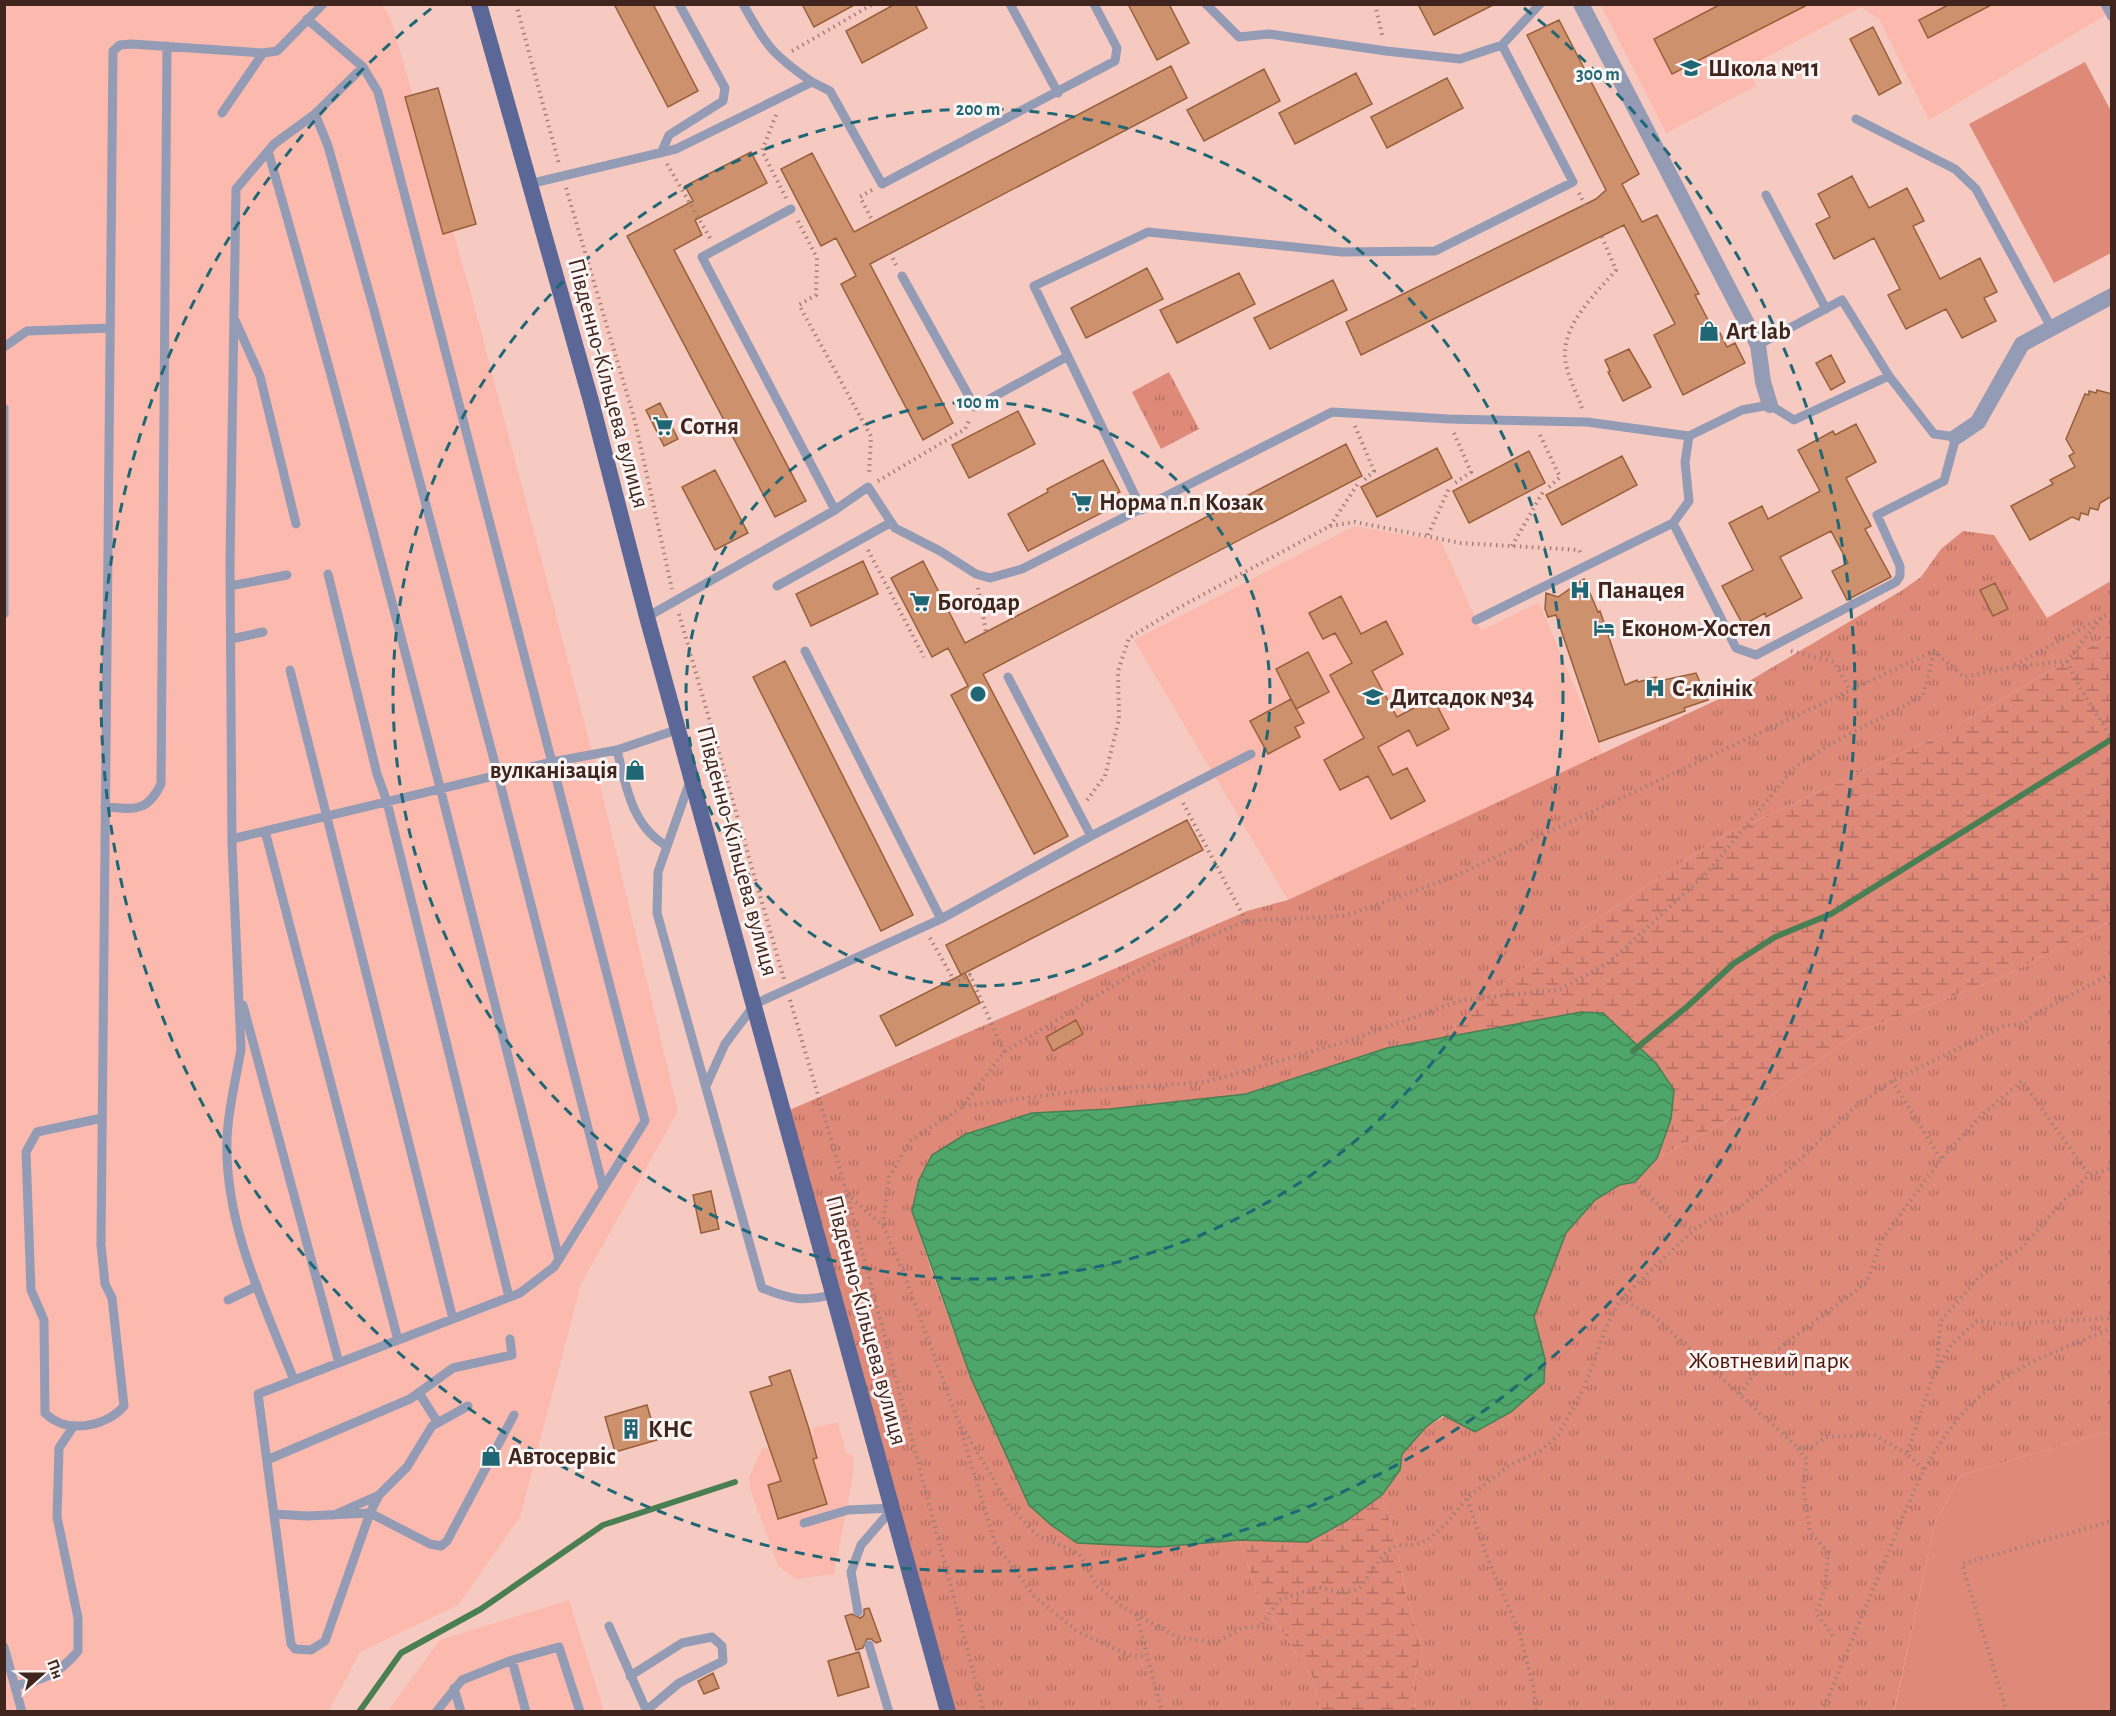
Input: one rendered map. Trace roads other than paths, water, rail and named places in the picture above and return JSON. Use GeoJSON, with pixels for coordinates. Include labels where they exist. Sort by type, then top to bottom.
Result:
{"type":"FeatureCollection","features":[{"type":"Feature","properties":{"kind":"main road","name":"Південно-Кільцева вулиця"},"geometry":{"type":"LineString","coordinates":[[480,4],[591,401],[647,616],[835,1293],[948,1712]]}},
{"type":"Feature","properties":{"kind":"street"},"geometry":{"type":"LineString","coordinates":[[1581,4],[1758,345],[1762,382],[1770,405]]}},
{"type":"Feature","properties":{"kind":"street"},"geometry":{"type":"LineString","coordinates":[[1956,437],[1978,422],[2022,344],[2112,296]]}},
{"type":"Feature","properties":{"kind":"lane"},"geometry":{"type":"LineString","coordinates":[[102,1118],[37,1132],[26,1152],[32,1290],[44,1320],[45,1413],[54,1422],[73,1427],[109,1418],[124,1406],[111,1298],[105,1284],[101,1245],[113,51],[120,45],[263,53],[278,51],[323,4]]}},
{"type":"Feature","properties":{"kind":"lane"},"geometry":{"type":"LineString","coordinates":[[661,153],[669,135],[723,101],[725,88],[679,4]]}},
{"type":"Feature","properties":{"kind":"lane"},"geometry":{"type":"LineString","coordinates":[[742,4],[763,42],[778,58],[812,82],[830,91],[882,184],[1115,61],[1117,48],[1094,4]]}},
{"type":"Feature","properties":{"kind":"lane"},"geometry":{"type":"LineString","coordinates":[[1010,4],[1058,93]]}},
{"type":"Feature","properties":{"kind":"lane"},"geometry":{"type":"LineString","coordinates":[[1206,4],[1239,37],[1269,34],[1460,59],[1502,45],[1540,4]]}},
{"type":"Feature","properties":{"kind":"lane"},"geometry":{"type":"LineString","coordinates":[[2105,4],[2112,17]]}},
{"type":"Feature","properties":{"kind":"lane"},"geometry":{"type":"LineString","coordinates":[[308,19],[363,67],[378,92],[645,1121],[554,1267],[520,1293],[258,1394],[291,1644],[295,1649],[303,1651],[325,1641],[370,1513],[380,1495],[406,1467],[432,1426],[468,1406]]}},
{"type":"Feature","properties":{"kind":"lane"},"geometry":{"type":"LineString","coordinates":[[1142,510],[1034,286],[1148,232],[1342,252],[1435,251],[1573,182],[1502,45]]}},
{"type":"Feature","properties":{"kind":"lane"},"geometry":{"type":"LineString","coordinates":[[105,807],[135,809],[145,805],[153,800],[161,784],[167,46]]}},
{"type":"Feature","properties":{"kind":"lane"},"geometry":{"type":"LineString","coordinates":[[222,113],[263,53]]}},
{"type":"Feature","properties":{"kind":"lane"},"geometry":{"type":"LineString","coordinates":[[294,1380],[257,1286],[232,1206],[227,1142],[231,1096],[242,1049],[232,839],[230,586],[236,189],[274,144],[315,114],[363,67]]}},
{"type":"Feature","properties":{"kind":"lane"},"geometry":{"type":"LineString","coordinates":[[529,184],[676,149],[812,82]]}},
{"type":"Feature","properties":{"kind":"lane"},"geometry":{"type":"LineString","coordinates":[[315,114],[328,146],[374,310],[498,775],[603,1187]]}},
{"type":"Feature","properties":{"kind":"lane"},"geometry":{"type":"LineString","coordinates":[[1856,119],[1966,177],[1976,189],[2052,329]]}},
{"type":"Feature","properties":{"kind":"lane"},"geometry":{"type":"LineString","coordinates":[[268,151],[312,306],[441,789],[559,1259]]}},
{"type":"Feature","properties":{"kind":"lane"},"geometry":{"type":"LineString","coordinates":[[1766,195],[1826,309]]}},
{"type":"Feature","properties":{"kind":"lane"},"geometry":{"type":"LineString","coordinates":[[792,208],[702,257],[835,510]]}},
{"type":"Feature","properties":{"kind":"lane"},"geometry":{"type":"LineString","coordinates":[[902,276],[975,407],[1068,356]]}},
{"type":"Feature","properties":{"kind":"lane"},"geometry":{"type":"LineString","coordinates":[[1673,523],[1736,648],[1756,655],[1896,582],[1900,576],[1900,566],[1877,515],[1944,481],[1956,437],[1934,434],[1889,376],[1842,300],[1758,345]]}},
{"type":"Feature","properties":{"kind":"lane"},"geometry":{"type":"LineString","coordinates":[[234,316],[260,376],[296,524]]}},
{"type":"Feature","properties":{"kind":"lane"},"geometry":{"type":"LineString","coordinates":[[4,347],[27,331],[110,328]]}},
{"type":"Feature","properties":{"kind":"lane"},"geometry":{"type":"LineString","coordinates":[[647,616],[835,510],[868,488],[890,523],[976,574],[990,578],[1022,569],[1332,412],[1350,415],[1448,419],[1587,422],[1689,436],[1742,410],[1770,405],[1794,420],[1889,376]]}},
{"type":"Feature","properties":{"kind":"lane"},"geometry":{"type":"LineString","coordinates":[[4,408],[4,614]]}},
{"type":"Feature","properties":{"kind":"lane"},"geometry":{"type":"LineString","coordinates":[[1476,620],[1673,523],[1689,501],[1684,462],[1689,436]]}},
{"type":"Feature","properties":{"kind":"lane"},"geometry":{"type":"LineString","coordinates":[[777,585],[890,523]]}},
{"type":"Feature","properties":{"kind":"lane"},"geometry":{"type":"LineString","coordinates":[[328,574],[377,774],[387,802],[509,1298]]}},
{"type":"Feature","properties":{"kind":"lane"},"geometry":{"type":"LineString","coordinates":[[230,586],[287,575]]}},
{"type":"Feature","properties":{"kind":"lane"},"geometry":{"type":"LineString","coordinates":[[231,639],[263,632]]}},
{"type":"Feature","properties":{"kind":"lane"},"geometry":{"type":"LineString","coordinates":[[805,651],[941,920]]}},
{"type":"Feature","properties":{"kind":"lane"},"geometry":{"type":"LineString","coordinates":[[290,670],[453,1319]]}},
{"type":"Feature","properties":{"kind":"lane"},"geometry":{"type":"LineString","coordinates":[[1008,676],[1080,810],[1091,836]]}},
{"type":"Feature","properties":{"kind":"lane"},"geometry":{"type":"LineString","coordinates":[[232,839],[552,762],[617,750],[679,729]]}},
{"type":"Feature","properties":{"kind":"lane"},"geometry":{"type":"LineString","coordinates":[[617,750],[625,784],[639,823],[653,839],[667,846]]}},
{"type":"Feature","properties":{"kind":"lane"},"geometry":{"type":"LineString","coordinates":[[706,1086],[725,1044],[754,1004],[788,991],[941,920],[1091,836],[1251,754]]}},
{"type":"Feature","properties":{"kind":"lane"},"geometry":{"type":"LineString","coordinates":[[692,776],[658,872],[657,913],[762,1288],[788,1299],[812,1300],[835,1293]]}},
{"type":"Feature","properties":{"kind":"lane"},"geometry":{"type":"LineString","coordinates":[[265,831],[398,1340]]}},
{"type":"Feature","properties":{"kind":"lane"},"geometry":{"type":"LineString","coordinates":[[239,991],[259,1055],[339,1363]]}},
{"type":"Feature","properties":{"kind":"lane"},"geometry":{"type":"LineString","coordinates":[[228,1300],[257,1286]]}},
{"type":"Feature","properties":{"kind":"lane"},"geometry":{"type":"LineString","coordinates":[[267,1460],[410,1400],[453,1368],[512,1355],[510,1339]]}},
{"type":"Feature","properties":{"kind":"lane"},"geometry":{"type":"LineString","coordinates":[[419,1393],[438,1423]]}},
{"type":"Feature","properties":{"kind":"lane"},"geometry":{"type":"LineString","coordinates":[[274,1514],[370,1513],[430,1544],[441,1546],[447,1541],[514,1414]]}},
{"type":"Feature","properties":{"kind":"lane"},"geometry":{"type":"LineString","coordinates":[[15,1686],[50,1677],[67,1665],[78,1652],[78,1618],[57,1518],[59,1448],[73,1427]]}},
{"type":"Feature","properties":{"kind":"lane"},"geometry":{"type":"LineString","coordinates":[[334,1515],[380,1495]]}},
{"type":"Feature","properties":{"kind":"lane"},"geometry":{"type":"LineString","coordinates":[[804,1522],[848,1510],[893,1508]]}},
{"type":"Feature","properties":{"kind":"lane"},"geometry":{"type":"LineString","coordinates":[[858,1612],[851,1572],[861,1545],[893,1508]]}},
{"type":"Feature","properties":{"kind":"lane"},"geometry":{"type":"LineString","coordinates":[[609,1626],[630,1676],[647,1711],[679,1683],[723,1661],[722,1646],[712,1637],[682,1643],[630,1676]]}},
{"type":"Feature","properties":{"kind":"lane"},"geometry":{"type":"LineString","coordinates":[[869,1646],[889,1712]]}},
{"type":"Feature","properties":{"kind":"lane"},"geometry":{"type":"LineString","coordinates":[[4,1647],[22,1712]]}},
{"type":"Feature","properties":{"kind":"lane"},"geometry":{"type":"LineString","coordinates":[[436,1712],[462,1680],[512,1660],[559,1647],[580,1712]]}},
{"type":"Feature","properties":{"kind":"lane"},"geometry":{"type":"LineString","coordinates":[[512,1660],[526,1712]]}},
{"type":"Feature","properties":{"kind":"lane"},"geometry":{"type":"LineString","coordinates":[[454,1688],[461,1712]]}},
{"type":"Feature","properties":{"kind":"water"},"geometry":{"type":"Polygon","coordinates":[[[1581,1012],[1603,1013],[1656,1063],[1674,1090],[1671,1119],[1657,1158],[1635,1182],[1619,1185],[1595,1200],[1566,1233],[1534,1317],[1545,1359],[1544,1383],[1511,1412],[1475,1432],[1443,1415],[1426,1427],[1402,1454],[1400,1470],[1382,1495],[1346,1521],[1308,1542],[1240,1540],[1159,1547],[1077,1543],[1051,1525],[1029,1505],[971,1378],[912,1211],[919,1180],[932,1155],[966,1134],[1032,1113],[1110,1109],[1246,1094],[1387,1048],[1581,1012]]]}},
{"type":"Feature","properties":{"kind":"waterway"},"geometry":{"type":"LineString","coordinates":[[1633,1051],[1689,1005],[1733,964],[1775,937],[1831,914],[2112,739]]}},
{"type":"Feature","properties":{"kind":"waterway"},"geometry":{"type":"LineString","coordinates":[[359,1712],[401,1653],[481,1609],[603,1525],[735,1482]]}},
{"type":"Feature","properties":{"kind":"place","name":"Школа №11"},"geometry":{"type":"Point","coordinates":[1691,68]}},
{"type":"Feature","properties":{"kind":"place","name":"Art lab"},"geometry":{"type":"Point","coordinates":[1709,331]}},
{"type":"Feature","properties":{"kind":"place","name":"Сотня"},"geometry":{"type":"Point","coordinates":[663,426]}},
{"type":"Feature","properties":{"kind":"place","name":"Норма п.п Козак"},"geometry":{"type":"Point","coordinates":[1082,502]}},
{"type":"Feature","properties":{"kind":"place","name":"Панацея"},"geometry":{"type":"Point","coordinates":[1580,590]}},
{"type":"Feature","properties":{"kind":"place","name":"Богодар"},"geometry":{"type":"Point","coordinates":[920,602]}},
{"type":"Feature","properties":{"kind":"place","name":"Економ-Хостел"},"geometry":{"type":"Point","coordinates":[1604,628]}},
{"type":"Feature","properties":{"kind":"place","name":"С-клінік"},"geometry":{"type":"Point","coordinates":[1655,688]}},
{"type":"Feature","properties":{"kind":"place","name":"Дитсадок №34"},"geometry":{"type":"Point","coordinates":[1373,697]}},
{"type":"Feature","properties":{"kind":"place","name":"вулканізація"},"geometry":{"type":"Point","coordinates":[635,770]}},
{"type":"Feature","properties":{"kind":"place","name":"КНС"},"geometry":{"type":"Point","coordinates":[631,1429]}},
{"type":"Feature","properties":{"kind":"place","name":"Автосервіс"},"geometry":{"type":"Point","coordinates":[491,1456]}},
{"type":"Feature","properties":{"kind":"park label","name":"Жовтневий парк"},"geometry":{"type":"Point","coordinates":[1769,1360]}}]}
